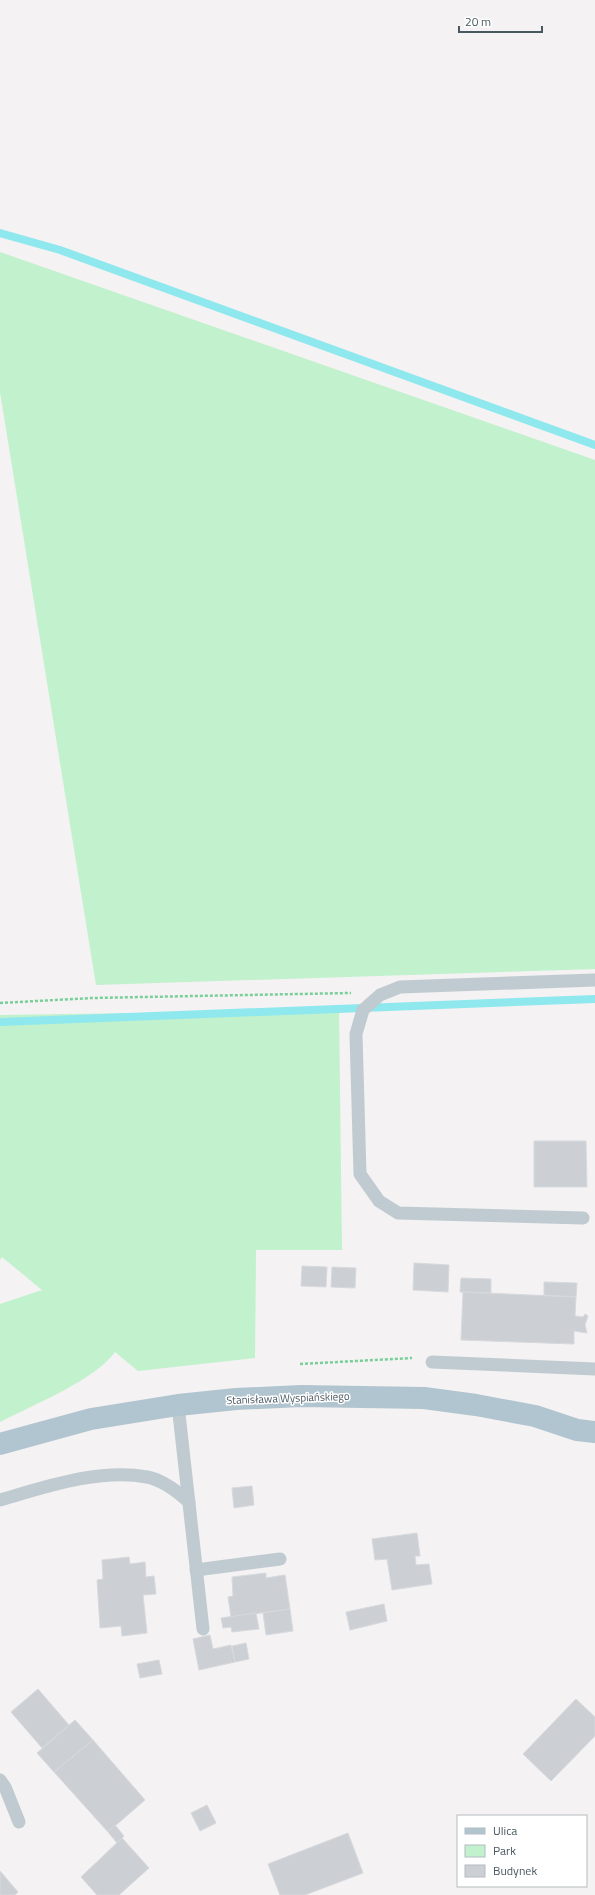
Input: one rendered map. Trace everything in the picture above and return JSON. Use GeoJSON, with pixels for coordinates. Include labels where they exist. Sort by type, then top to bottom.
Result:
{"type":"FeatureCollection","features":[{"type":"Feature","properties":{"kind":"main road","name":"Stanisława Wyspiańskiego"},"geometry":{"type":"LineString","coordinates":[[0,1444],[91,1419],[178,1405],[236,1399],[301,1396],[424,1398],[476,1405],[535,1416],[586,1431],[595,1444]]}},
{"type":"Feature","properties":{"kind":"lane"},"geometry":{"type":"LineString","coordinates":[[583,1218],[398,1212],[379,1201],[360,1174],[356,1034],[363,1010],[380,995],[400,987],[595,980]]}},
{"type":"Feature","properties":{"kind":"lane"},"geometry":{"type":"LineString","coordinates":[[432,1362],[595,1369]]}},
{"type":"Feature","properties":{"kind":"lane"},"geometry":{"type":"LineString","coordinates":[[178,1405],[203,1629]]}},
{"type":"Feature","properties":{"kind":"lane"},"geometry":{"type":"LineString","coordinates":[[0,1500],[65,1481],[123,1474],[149,1477],[175,1489],[189,1502]]}},
{"type":"Feature","properties":{"kind":"lane"},"geometry":{"type":"LineString","coordinates":[[196,1570],[280,1559]]}},
{"type":"Feature","properties":{"kind":"lane"},"geometry":{"type":"LineString","coordinates":[[0,1780],[5,1787],[19,1822]]}},
{"type":"Feature","properties":{"kind":"path"},"geometry":{"type":"LineString","coordinates":[[0,1003],[92,998],[359,992],[380,995]]}},
{"type":"Feature","properties":{"kind":"path"},"geometry":{"type":"LineString","coordinates":[[300,1364],[425,1357],[432,1362]]}},
{"type":"Feature","properties":{"kind":"green space"},"geometry":{"type":"Polygon","coordinates":[[[0,252],[595,460],[595,969],[96,985],[0,392],[0,252]]]}},
{"type":"Feature","properties":{"kind":"green space"},"geometry":{"type":"Polygon","coordinates":[[[339,1010],[342,1250],[256,1250],[255,1358],[138,1371],[115,1352],[106,1362],[79,1382],[0,1422],[0,1304],[42,1290],[2,1257],[0,1260],[0,1015],[339,1010]]]}},
{"type":"Feature","properties":{"kind":"building"},"geometry":{"type":"Polygon","coordinates":[[[534,1141],[586,1141],[587,1187],[534,1187],[534,1141]]]}},
{"type":"Feature","properties":{"kind":"building"},"geometry":{"type":"Polygon","coordinates":[[[414,1263],[449,1265],[448,1292],[413,1290],[414,1263]]]}},
{"type":"Feature","properties":{"kind":"building"},"geometry":{"type":"Polygon","coordinates":[[[302,1266],[327,1267],[326,1287],[301,1286],[302,1266]]]}},
{"type":"Feature","properties":{"kind":"building"},"geometry":{"type":"Polygon","coordinates":[[[332,1267],[356,1268],[355,1288],[331,1287],[332,1267]]]}},
{"type":"Feature","properties":{"kind":"building"},"geometry":{"type":"Polygon","coordinates":[[[461,1278],[491,1279],[491,1293],[460,1292],[461,1278]]]}},
{"type":"Feature","properties":{"kind":"building"},"geometry":{"type":"Polygon","coordinates":[[[544,1282],[577,1283],[576,1297],[544,1295],[544,1282]]]}},
{"type":"Feature","properties":{"kind":"building"},"geometry":{"type":"Polygon","coordinates":[[[463,1292],[576,1297],[575,1316],[583,1317],[585,1314],[588,1316],[585,1325],[587,1333],[574,1331],[574,1344],[461,1340],[463,1292]]]}},
{"type":"Feature","properties":{"kind":"building"},"geometry":{"type":"Polygon","coordinates":[[[252,1486],[254,1505],[234,1508],[232,1488],[252,1486]]]}},
{"type":"Feature","properties":{"kind":"building"},"geometry":{"type":"Polygon","coordinates":[[[417,1533],[420,1556],[415,1556],[416,1565],[429,1564],[432,1584],[392,1590],[387,1559],[375,1560],[372,1539],[417,1533]]]}},
{"type":"Feature","properties":{"kind":"building"},"geometry":{"type":"Polygon","coordinates":[[[129,1557],[130,1564],[145,1562],[146,1577],[154,1576],[156,1594],[143,1595],[147,1633],[122,1636],[121,1626],[100,1628],[97,1580],[103,1579],[102,1560],[129,1557]]]}},
{"type":"Feature","properties":{"kind":"building"},"geometry":{"type":"Polygon","coordinates":[[[266,1573],[266,1578],[285,1575],[290,1609],[231,1617],[228,1597],[233,1596],[232,1577],[266,1573]]]}},
{"type":"Feature","properties":{"kind":"building"},"geometry":{"type":"Polygon","coordinates":[[[384,1604],[387,1621],[350,1630],[346,1612],[384,1604]]]}},
{"type":"Feature","properties":{"kind":"building"},"geometry":{"type":"Polygon","coordinates":[[[290,1609],[293,1631],[266,1635],[263,1613],[290,1609]]]}},
{"type":"Feature","properties":{"kind":"building"},"geometry":{"type":"Polygon","coordinates":[[[256,1613],[259,1629],[232,1632],[231,1627],[223,1628],[221,1618],[256,1613]]]}},
{"type":"Feature","properties":{"kind":"building"},"geometry":{"type":"Polygon","coordinates":[[[210,1635],[213,1649],[231,1645],[235,1662],[199,1670],[193,1639],[210,1635]]]}},
{"type":"Feature","properties":{"kind":"building"},"geometry":{"type":"Polygon","coordinates":[[[246,1643],[249,1659],[235,1662],[232,1646],[246,1643]]]}},
{"type":"Feature","properties":{"kind":"building"},"geometry":{"type":"Polygon","coordinates":[[[159,1660],[162,1674],[140,1678],[137,1664],[159,1660]]]}},
{"type":"Feature","properties":{"kind":"building"},"geometry":{"type":"Polygon","coordinates":[[[38,1689],[69,1725],[42,1748],[11,1712],[38,1689]]]}},
{"type":"Feature","properties":{"kind":"building"},"geometry":{"type":"Polygon","coordinates":[[[576,1699],[595,1717],[595,1736],[551,1781],[523,1754],[576,1699]]]}},
{"type":"Feature","properties":{"kind":"building"},"geometry":{"type":"Polygon","coordinates":[[[75,1720],[93,1740],[54,1772],[37,1753],[75,1720]]]}},
{"type":"Feature","properties":{"kind":"building"},"geometry":{"type":"Polygon","coordinates":[[[93,1740],[145,1800],[108,1832],[54,1772],[93,1740]]]}},
{"type":"Feature","properties":{"kind":"building"},"geometry":{"type":"Polygon","coordinates":[[[207,1805],[216,1823],[200,1831],[191,1813],[207,1805]]]}},
{"type":"Feature","properties":{"kind":"building"},"geometry":{"type":"Polygon","coordinates":[[[115,1825],[124,1836],[117,1843],[108,1832],[115,1825]]]}},
{"type":"Feature","properties":{"kind":"building"},"geometry":{"type":"Polygon","coordinates":[[[348,1833],[363,1873],[305,1895],[280,1895],[268,1864],[348,1833]]]}},
{"type":"Feature","properties":{"kind":"building"},"geometry":{"type":"Polygon","coordinates":[[[122,1838],[149,1868],[119,1895],[97,1895],[81,1877],[122,1838]]]}},
{"type":"Feature","properties":{"kind":"building"},"geometry":{"type":"Polygon","coordinates":[[[0,1871],[18,1892],[15,1895],[0,1895],[0,1871]]]}},
{"type":"Feature","properties":{"kind":"waterway"},"geometry":{"type":"LineString","coordinates":[[0,233],[60,250],[595,445]]}},
{"type":"Feature","properties":{"kind":"waterway"},"geometry":{"type":"LineString","coordinates":[[0,1022],[595,999]]}}]}
